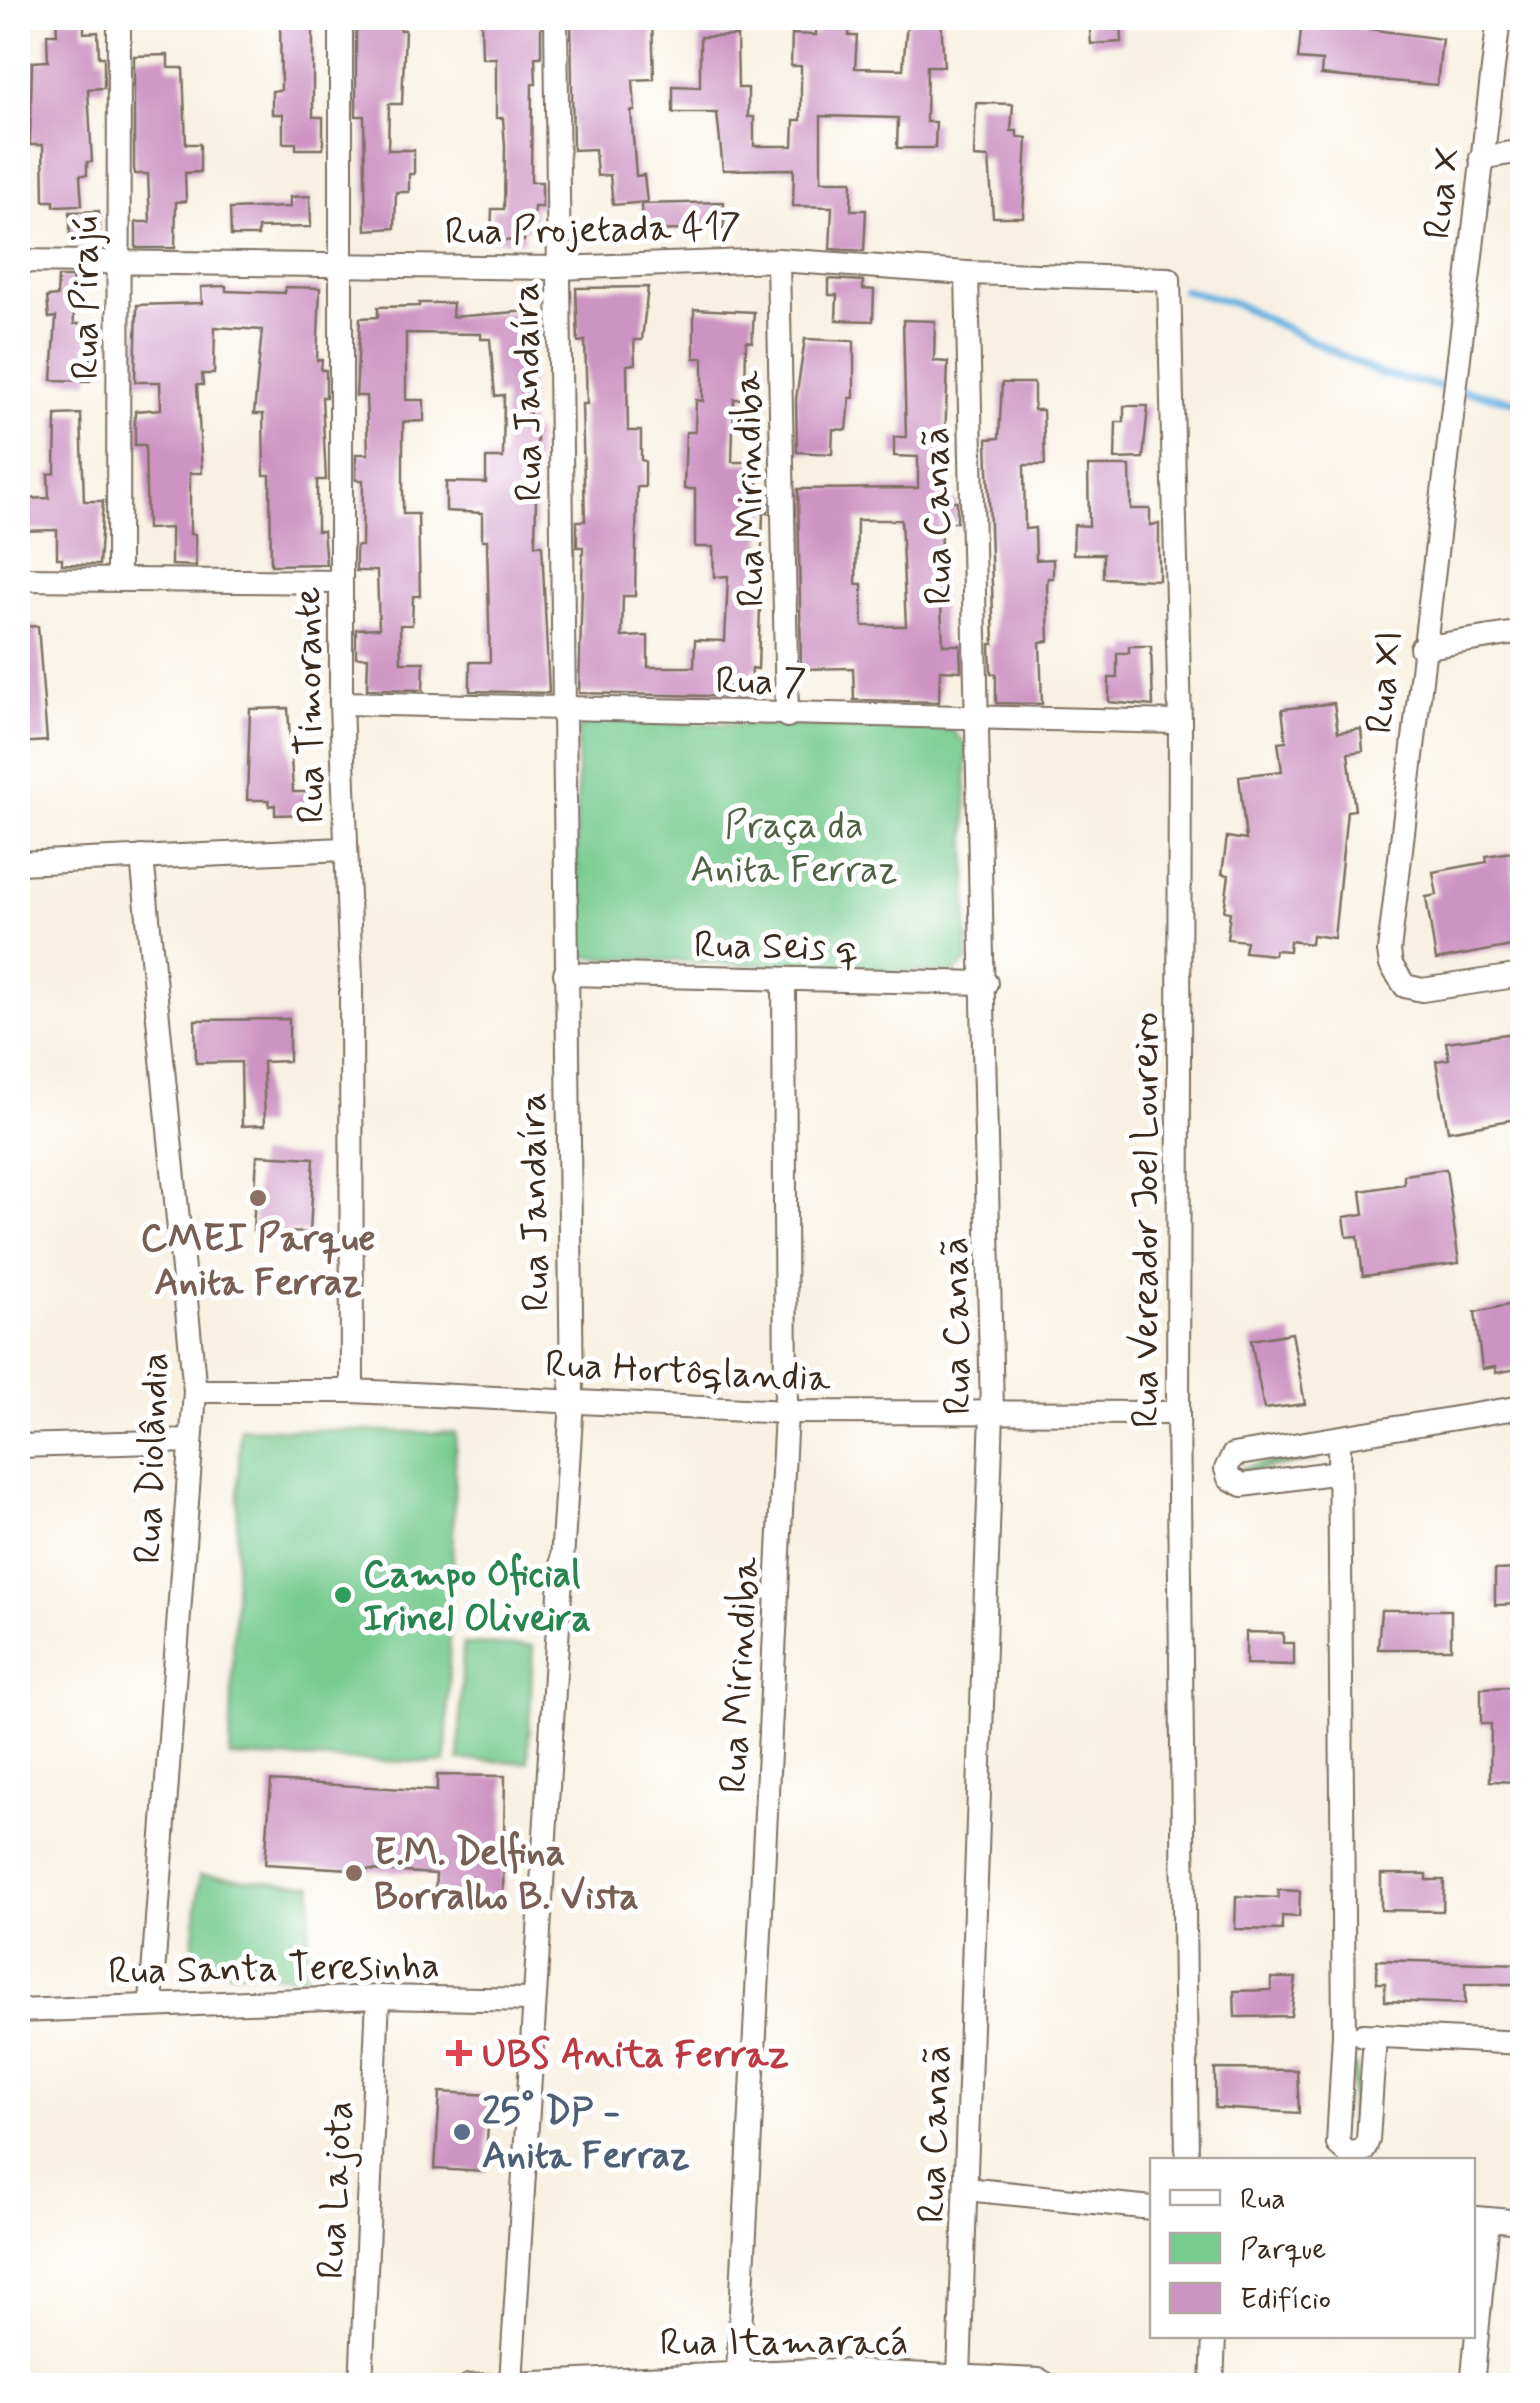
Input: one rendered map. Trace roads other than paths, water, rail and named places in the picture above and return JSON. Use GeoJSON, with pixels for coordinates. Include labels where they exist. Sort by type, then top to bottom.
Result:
{"type":"FeatureCollection","features":[{"type":"Feature","properties":{"kind":"street","name":"Rua Pirajú"},"geometry":{"type":"LineString","coordinates":[[118,578],[120,18]]}},
{"type":"Feature","properties":{"kind":"street","name":"Rua Timorante"},"geometry":{"type":"LineString","coordinates":[[341,18],[341,702],[351,981],[352,1390]]}},
{"type":"Feature","properties":{"kind":"street","name":"Rua Jandaíra"},"geometry":{"type":"LineString","coordinates":[[511,2383],[572,1400],[556,18]]}},
{"type":"Feature","properties":{"kind":"street","name":"Rua X"},"geometry":{"type":"LineString","coordinates":[[1453,386],[1499,18]]}},
{"type":"Feature","properties":{"kind":"street"},"geometry":{"type":"LineString","coordinates":[[1480,158],[1522,151]]}},
{"type":"Feature","properties":{"kind":"street","name":"Rua Projetada 417"},"geometry":{"type":"LineString","coordinates":[[18,261],[559,268],[778,260],[967,273],[1169,279]]}},
{"type":"Feature","properties":{"kind":"street","name":"Rua Mirindiba"},"geometry":{"type":"LineString","coordinates":[[778,260],[787,716]]}},
{"type":"Feature","properties":{"kind":"street","name":"Rua Canaã"},"geometry":{"type":"LineString","coordinates":[[959,2377],[992,1412],[986,983],[974,717],[967,273]]}},
{"type":"Feature","properties":{"kind":"street","name":"Rua Vereador Joel Loureiro"},"geometry":{"type":"LineString","coordinates":[[1169,279],[1180,722],[1178,1413],[1187,2158]]}},
{"type":"Feature","properties":{"kind":"street","name":"Rua XI"},"geometry":{"type":"LineString","coordinates":[[1453,386],[1389,950],[1405,986],[1422,990],[1522,975]]}},
{"type":"Feature","properties":{"kind":"street"},"geometry":{"type":"LineString","coordinates":[[18,579],[341,582]]}},
{"type":"Feature","properties":{"kind":"street"},"geometry":{"type":"LineString","coordinates":[[1421,648],[1522,632]]}},
{"type":"Feature","properties":{"kind":"street","name":"Rua 7"},"geometry":{"type":"LineString","coordinates":[[341,702],[565,711],[1180,722]]}},
{"type":"Feature","properties":{"kind":"street"},"geometry":{"type":"LineString","coordinates":[[18,863],[345,849]]}},
{"type":"Feature","properties":{"kind":"street","name":"Rua Diolândia"},"geometry":{"type":"LineString","coordinates":[[142,857],[195,1391],[152,2003]]}},
{"type":"Feature","properties":{"kind":"street","name":"Rua Seis q"},"geometry":{"type":"LineString","coordinates":[[565,974],[784,982],[986,983]]}},
{"type":"Feature","properties":{"kind":"street","name":"Rua Mirindiba"},"geometry":{"type":"LineString","coordinates":[[738,2372],[786,1412],[784,982]]}},
{"type":"Feature","properties":{"kind":"street","name":"Rua Hortôqlandia"},"geometry":{"type":"LineString","coordinates":[[195,1391],[352,1390],[786,1412],[1178,1413]]}},
{"type":"Feature","properties":{"kind":"street"},"geometry":{"type":"LineString","coordinates":[[1339,1472],[1243,1485],[1229,1478],[1226,1468],[1234,1456],[1522,1407]]}},
{"type":"Feature","properties":{"kind":"street"},"geometry":{"type":"LineString","coordinates":[[1340,1440],[1344,2034],[1338,2144],[1354,2154],[1368,2140],[1375,2035]]}},
{"type":"Feature","properties":{"kind":"street"},"geometry":{"type":"LineString","coordinates":[[18,1446],[190,1441]]}},
{"type":"Feature","properties":{"kind":"street","name":"Rua Santa Teresinha"},"geometry":{"type":"LineString","coordinates":[[18,2011],[378,1997],[532,2000]]}},
{"type":"Feature","properties":{"kind":"street","name":"Rua Lajota"},"geometry":{"type":"LineString","coordinates":[[360,2386],[378,1997]]}},
{"type":"Feature","properties":{"kind":"street"},"geometry":{"type":"LineString","coordinates":[[1344,2034],[1522,2043]]}},
{"type":"Feature","properties":{"kind":"street"},"geometry":{"type":"LineString","coordinates":[[966,2189],[1150,2208]]}},
{"type":"Feature","properties":{"kind":"street"},"geometry":{"type":"LineString","coordinates":[[1475,2323],[1480,2219],[1522,2222]]}},
{"type":"Feature","properties":{"kind":"street"},"geometry":{"type":"LineString","coordinates":[[1212,2386],[1214,2338]]}},
{"type":"Feature","properties":{"kind":"street"},"geometry":{"type":"LineString","coordinates":[[1472,2386],[1474,2338]]}},
{"type":"Feature","properties":{"kind":"street","name":"Rua Itamaracá"},"geometry":{"type":"LineString","coordinates":[[469,2386],[738,2372],[816,2378],[959,2377],[1044,2383]]}},
{"type":"Feature","properties":{"kind":"waterway"},"geometry":{"type":"LineString","coordinates":[[1184,290],[1234,303],[1382,375],[1522,402]]}},
{"type":"Feature","properties":{"kind":"place","name":"CMEI Parque Anita Ferraz"},"geometry":{"type":"Point","coordinates":[258,1198]}},
{"type":"Feature","properties":{"kind":"place","name":"Campo Oficial Irinel Oliveira"},"geometry":{"type":"Point","coordinates":[343,1595]}},
{"type":"Feature","properties":{"kind":"place","name":"E.M. Delfina Borralho B. Vista"},"geometry":{"type":"Point","coordinates":[354,1873]}},
{"type":"Feature","properties":{"kind":"place","name":"UBS Anita Ferraz"},"geometry":{"type":"Point","coordinates":[459,2053]}},
{"type":"Feature","properties":{"kind":"place","name":"25° DP - Anita Ferraz"},"geometry":{"type":"Point","coordinates":[462,2132]}},
{"type":"Feature","properties":{"kind":"park label","name":"Praça da Anita Ferraz"},"geometry":{"type":"Point","coordinates":[794,846]}}]}
